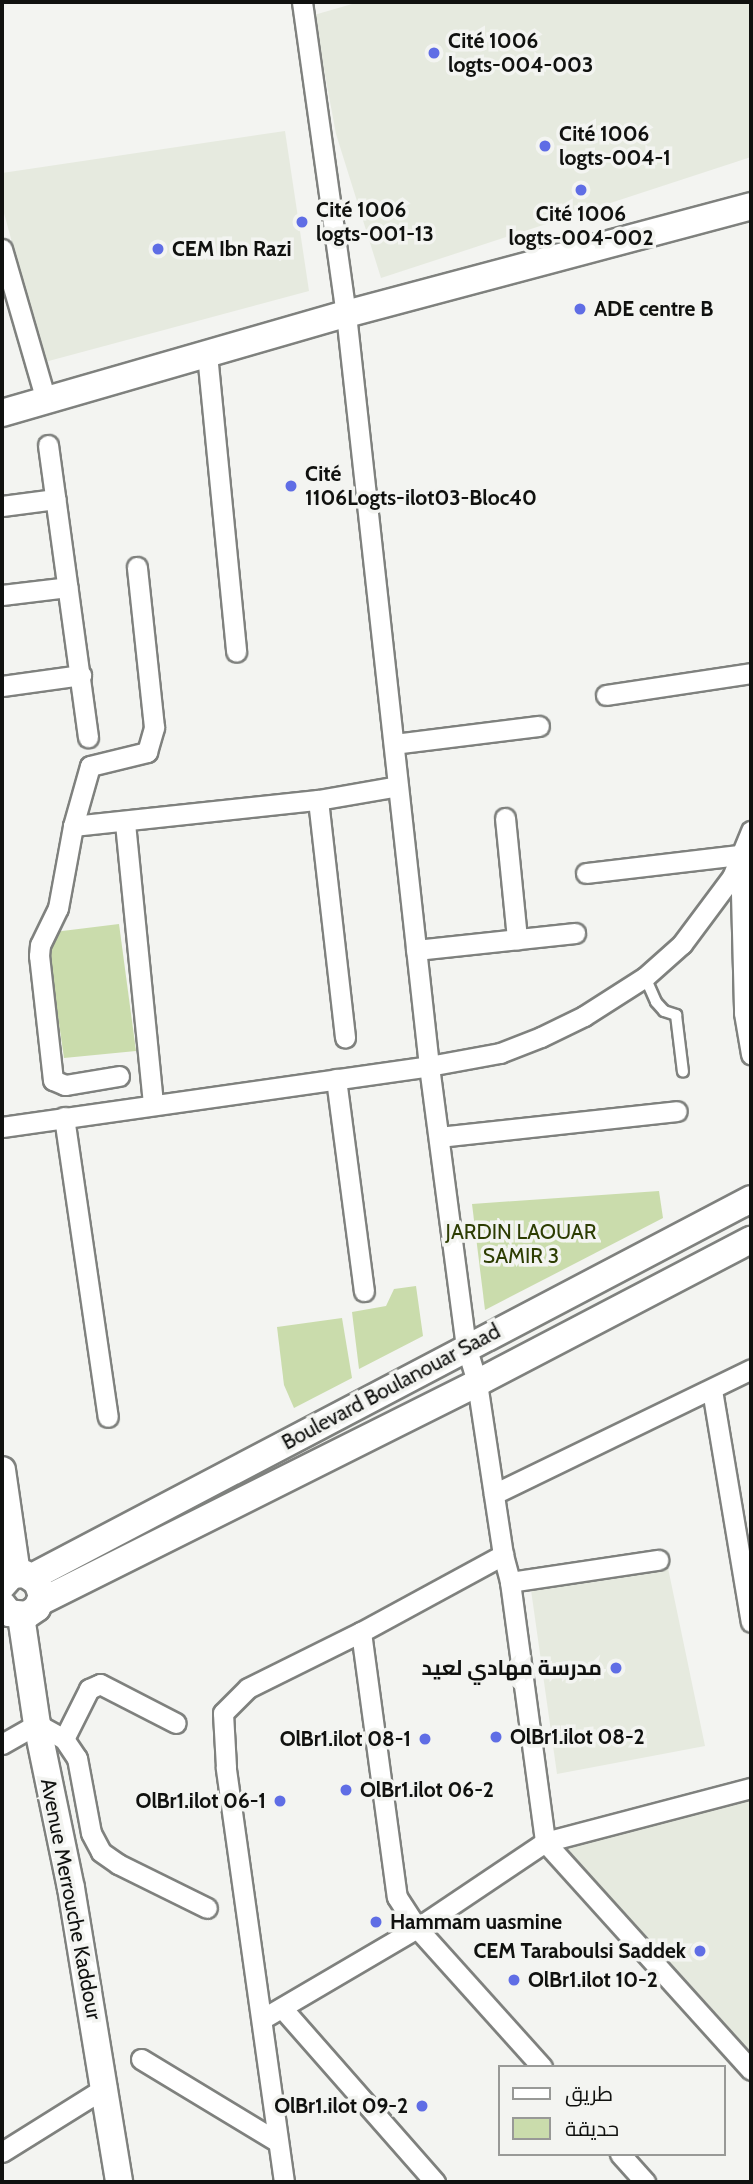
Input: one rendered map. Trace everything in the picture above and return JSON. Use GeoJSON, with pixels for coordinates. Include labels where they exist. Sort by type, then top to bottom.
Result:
{"type":"FeatureCollection","features":[{"type":"Feature","properties":{"kind":"main road"},"geometry":{"type":"LineString","coordinates":[[2,413],[346,314],[751,206]]}},
{"type":"Feature","properties":{"kind":"main road","name":"Boulevard Boulanouar Saad"},"geometry":{"type":"LineString","coordinates":[[13,1595],[466,1346],[751,1199]]}},
{"type":"Feature","properties":{"kind":"main road","name":"Boulevard Boulanouar Saad"},"geometry":{"type":"LineString","coordinates":[[13,1595],[477,1383],[751,1240]]}},
{"type":"Feature","properties":{"kind":"main road","name":"Avenue Merrouche Kaddour"},"geometry":{"type":"LineString","coordinates":[[2,1470],[13,1595],[72,1888],[106,2087],[119,2182]]}},
{"type":"Feature","properties":{"kind":"street"},"geometry":{"type":"LineString","coordinates":[[302,2],[346,314],[429,1066],[466,1346],[477,1383],[503,1555],[510,1581],[545,1842],[751,2070]]}},
{"type":"Feature","properties":{"kind":"street"},"geometry":{"type":"LineString","coordinates":[[2,249],[46,401]]}},
{"type":"Feature","properties":{"kind":"street"},"geometry":{"type":"LineString","coordinates":[[207,354],[236,652]]}},
{"type":"Feature","properties":{"kind":"street"},"geometry":{"type":"LineString","coordinates":[[48,445],[88,737]]}},
{"type":"Feature","properties":{"kind":"street"},"geometry":{"type":"LineString","coordinates":[[2,506],[56,499]]}},
{"type":"Feature","properties":{"kind":"street"},"geometry":{"type":"LineString","coordinates":[[119,1076],[65,1085],[53,1080],[39,956],[40,945],[58,908],[73,826],[90,766],[147,752],[154,727],[137,567]]}},
{"type":"Feature","properties":{"kind":"street"},"geometry":{"type":"LineString","coordinates":[[2,595],[68,587]]}},
{"type":"Feature","properties":{"kind":"street"},"geometry":{"type":"LineString","coordinates":[[606,695],[751,673]]}},
{"type":"Feature","properties":{"kind":"street"},"geometry":{"type":"LineString","coordinates":[[2,686],[81,675]]}},
{"type":"Feature","properties":{"kind":"street"},"geometry":{"type":"LineString","coordinates":[[394,744],[539,726]]}},
{"type":"Feature","properties":{"kind":"street"},"geometry":{"type":"LineString","coordinates":[[73,826],[125,823],[318,800],[398,786]]}},
{"type":"Feature","properties":{"kind":"street"},"geometry":{"type":"LineString","coordinates":[[318,800],[345,1037]]}},
{"type":"Feature","properties":{"kind":"street"},"geometry":{"type":"LineString","coordinates":[[505,818],[517,939]]}},
{"type":"Feature","properties":{"kind":"street"},"geometry":{"type":"LineString","coordinates":[[125,823],[153,1105]]}},
{"type":"Feature","properties":{"kind":"street"},"geometry":{"type":"LineString","coordinates":[[2,1126],[429,1066],[500,1053],[541,1037],[584,1016],[645,977],[682,944],[717,900],[751,831]]}},
{"type":"Feature","properties":{"kind":"street"},"geometry":{"type":"LineString","coordinates":[[586,873],[740,855]]}},
{"type":"Feature","properties":{"kind":"street"},"geometry":{"type":"LineString","coordinates":[[740,855],[751,1054]]}},
{"type":"Feature","properties":{"kind":"street"},"geometry":{"type":"LineString","coordinates":[[416,950],[575,933]]}},
{"type":"Feature","properties":{"kind":"street"},"geometry":{"type":"LineString","coordinates":[[336,1079],[364,1291]]}},
{"type":"Feature","properties":{"kind":"street"},"geometry":{"type":"LineString","coordinates":[[439,1137],[677,1111]]}},
{"type":"Feature","properties":{"kind":"street"},"geometry":{"type":"LineString","coordinates":[[64,1117],[108,1417]]}},
{"type":"Feature","properties":{"kind":"street"},"geometry":{"type":"LineString","coordinates":[[494,1494],[751,1369]]}},
{"type":"Feature","properties":{"kind":"street"},"geometry":{"type":"LineString","coordinates":[[712,1390],[751,1622]]}},
{"type":"Feature","properties":{"kind":"street"},"geometry":{"type":"LineString","coordinates":[[284,2182],[226,1767],[223,1713],[248,1688],[361,1632],[503,1555]]}},
{"type":"Feature","properties":{"kind":"street"},"geometry":{"type":"LineString","coordinates":[[510,1581],[657,1560]]}},
{"type":"Feature","properties":{"kind":"street"},"geometry":{"type":"LineString","coordinates":[[361,1632],[397,1897],[417,1928],[539,2065]]}},
{"type":"Feature","properties":{"kind":"street"},"geometry":{"type":"LineString","coordinates":[[64,1739],[89,1689],[100,1684],[176,1723]]}},
{"type":"Feature","properties":{"kind":"street"},"geometry":{"type":"LineString","coordinates":[[2,1744],[37,1724],[64,1739],[77,1758],[91,1833],[100,1852],[118,1864],[207,1908]]}},
{"type":"Feature","properties":{"kind":"street"},"geometry":{"type":"LineString","coordinates":[[262,2019],[417,1928],[545,1842],[751,1788]]}},
{"type":"Feature","properties":{"kind":"street"},"geometry":{"type":"LineString","coordinates":[[282,2008],[435,2182]]}},
{"type":"Feature","properties":{"kind":"street"},"geometry":{"type":"LineString","coordinates":[[141,2060],[278,2142]]}},
{"type":"Feature","properties":{"kind":"street"},"geometry":{"type":"LineString","coordinates":[[2,2152],[106,2087]]}},
{"type":"Feature","properties":{"kind":"street"},"geometry":{"type":"LineString","coordinates":[[622,2156],[645,2182]]}},
{"type":"Feature","properties":{"kind":"lane"},"geometry":{"type":"LineString","coordinates":[[645,977],[656,1002],[664,1011],[677,1015],[683,1072]]}},
{"type":"Feature","properties":{"kind":"shaded area","name":"Cité 1006 logts-004-1"},"geometry":{"type":"Polygon","coordinates":[[[359,2],[751,2],[751,157],[381,278],[336,134],[314,15],[359,2]]]}},
{"type":"Feature","properties":{"kind":"shaded area","name":"CEM Ibn Razi"},"geometry":{"type":"Polygon","coordinates":[[[285,131],[309,291],[45,362],[2,206],[2,173],[285,131]]]}},
{"type":"Feature","properties":{"kind":"shaded area","name":"مدرسة مهادي لعيد"},"geometry":{"type":"Polygon","coordinates":[[[668,1568],[705,1746],[557,1774],[531,1590],[668,1568]]]}},
{"type":"Feature","properties":{"kind":"shaded area","name":"CEM Taraboulsi Saddek"},"geometry":{"type":"Polygon","coordinates":[[[751,1788],[751,2060],[545,1842],[751,1788]]]}},
{"type":"Feature","properties":{"kind":"green space"},"geometry":{"type":"Polygon","coordinates":[[[119,924],[136,1051],[64,1058],[46,933],[119,924]]]}},
{"type":"Feature","properties":{"kind":"green space","name":"JARDIN LAOUAR SAMIR 3"},"geometry":{"type":"Polygon","coordinates":[[[659,1191],[663,1218],[485,1310],[472,1204],[659,1191]]]}},
{"type":"Feature","properties":{"kind":"green space"},"geometry":{"type":"Polygon","coordinates":[[[416,1286],[423,1336],[359,1369],[352,1312],[386,1306],[394,1289],[416,1286]]]}},
{"type":"Feature","properties":{"kind":"green space"},"geometry":{"type":"Polygon","coordinates":[[[342,1318],[352,1378],[294,1408],[284,1385],[277,1327],[342,1318]]]}},
{"type":"Feature","properties":{"kind":"place","name":"Cité 1006 logts-004-003"},"geometry":{"type":"Point","coordinates":[434,53]}},
{"type":"Feature","properties":{"kind":"place","name":"Cité 1006 logts-004-1"},"geometry":{"type":"Point","coordinates":[545,146]}},
{"type":"Feature","properties":{"kind":"place","name":"Cité 1006 logts-004-002"},"geometry":{"type":"Point","coordinates":[581,190]}},
{"type":"Feature","properties":{"kind":"place","name":"Cité 1006 logts-001-13"},"geometry":{"type":"Point","coordinates":[302,222]}},
{"type":"Feature","properties":{"kind":"place","name":"CEM Ibn Razi"},"geometry":{"type":"Point","coordinates":[158,249]}},
{"type":"Feature","properties":{"kind":"place","name":"ADE centre B"},"geometry":{"type":"Point","coordinates":[580,309]}},
{"type":"Feature","properties":{"kind":"place","name":"Cité 1106Logts-ilot03-Bloc40"},"geometry":{"type":"Point","coordinates":[291,486]}},
{"type":"Feature","properties":{"kind":"place","name":"مدرسة مهادي لعيد"},"geometry":{"type":"Point","coordinates":[616,1668]}},
{"type":"Feature","properties":{"kind":"place","name":"OlBr1.ilot 08-2"},"geometry":{"type":"Point","coordinates":[496,1737]}},
{"type":"Feature","properties":{"kind":"place","name":"OlBr1.ilot 08-1"},"geometry":{"type":"Point","coordinates":[425,1739]}},
{"type":"Feature","properties":{"kind":"place","name":"OlBr1.ilot 06-2"},"geometry":{"type":"Point","coordinates":[346,1790]}},
{"type":"Feature","properties":{"kind":"place","name":"OlBr1.ilot 06-1"},"geometry":{"type":"Point","coordinates":[280,1801]}},
{"type":"Feature","properties":{"kind":"place","name":"Hammam uasmine"},"geometry":{"type":"Point","coordinates":[376,1922]}},
{"type":"Feature","properties":{"kind":"place","name":"CEM Taraboulsi Saddek"},"geometry":{"type":"Point","coordinates":[700,1951]}},
{"type":"Feature","properties":{"kind":"place","name":"OlBr1.ilot 10-2"},"geometry":{"type":"Point","coordinates":[514,1980]}},
{"type":"Feature","properties":{"kind":"place","name":"OlBr1.ilot 09-2"},"geometry":{"type":"Point","coordinates":[422,2106]}}]}
